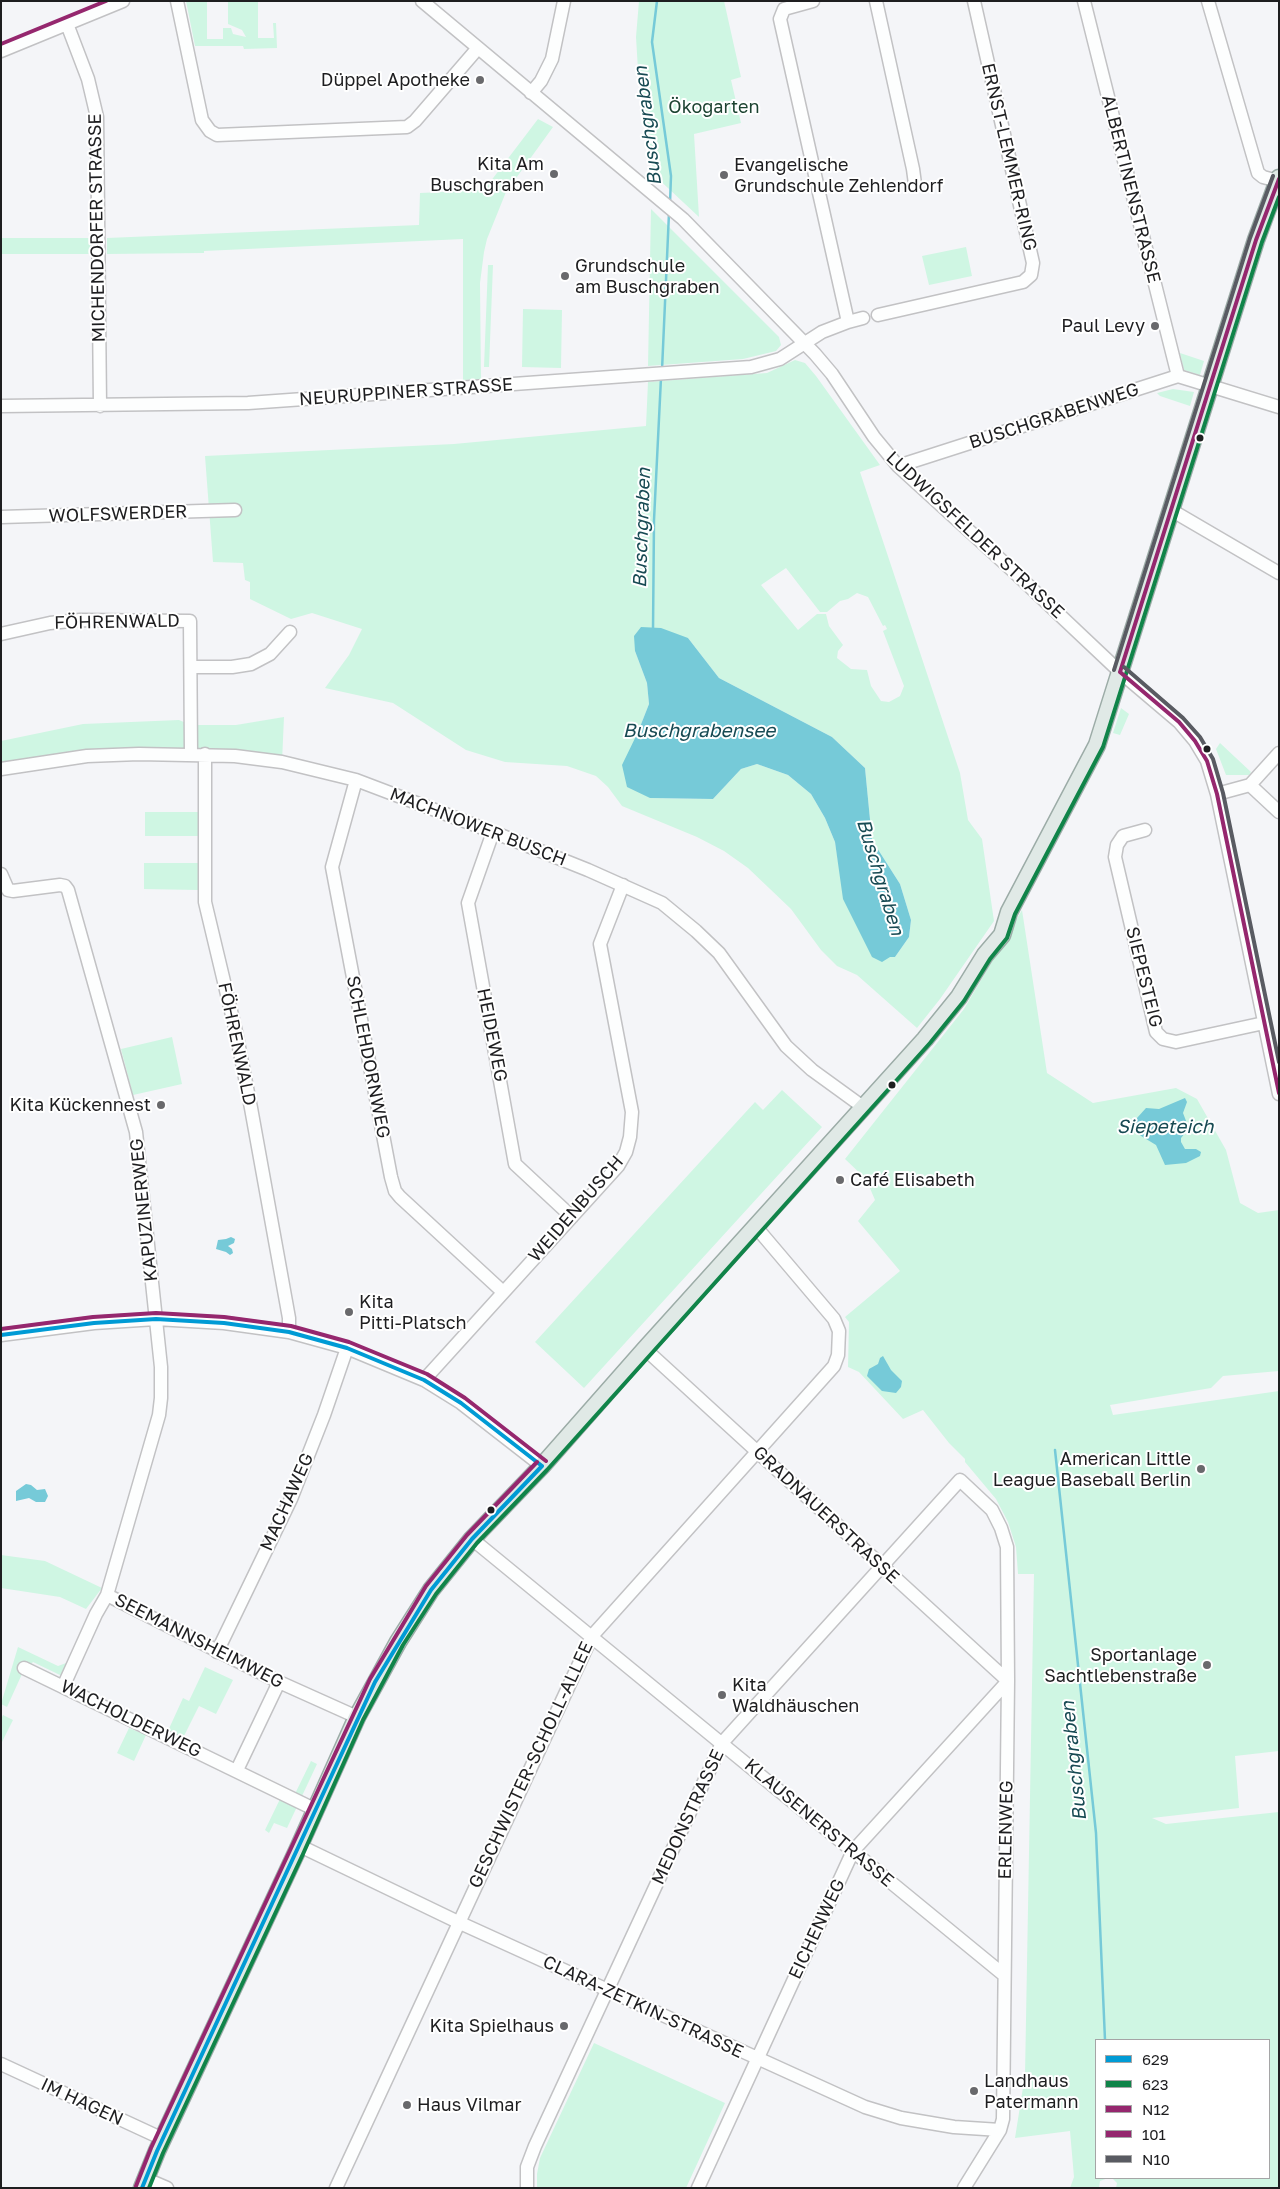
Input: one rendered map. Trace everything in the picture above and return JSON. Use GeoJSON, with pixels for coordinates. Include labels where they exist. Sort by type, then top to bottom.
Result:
{"type":"FeatureCollection","features":[{"type":"Feature","properties":{"kind":"main road"},"geometry":{"type":"LineString","coordinates":[[144,2184],[300,1846],[357,1717],[398,1642],[431,1590],[472,1539],[542,1466],[940,1022],[996,937],[1097,745],[1256,240],[1278,180]]}},
{"type":"Feature","properties":{"kind":"street"},"geometry":{"type":"LineString","coordinates":[[1,51],[123,1]]}},
{"type":"Feature","properties":{"kind":"street"},"geometry":{"type":"LineString","coordinates":[[177,1],[202,120],[210,131],[217,135],[407,127],[415,121],[478,48]]}},
{"type":"Feature","properties":{"kind":"street","name":"LUDWIGSFELDER STRASSE"},"geometry":{"type":"LineString","coordinates":[[422,1],[683,220],[832,374],[874,437],[898,466],[1008,566],[1120,672],[1188,732],[1207,761],[1217,794],[1279,1094]]}},
{"type":"Feature","properties":{"kind":"street"},"geometry":{"type":"LineString","coordinates":[[532,93],[541,81],[552,59],[564,1]]}},
{"type":"Feature","properties":{"kind":"street"},"geometry":{"type":"LineString","coordinates":[[876,1],[913,169],[914,184]]}},
{"type":"Feature","properties":{"kind":"street","name":"ERNST-LEMMER-RING"},"geometry":{"type":"LineString","coordinates":[[878,315],[1023,282],[1031,275],[1033,263],[974,1]]}},
{"type":"Feature","properties":{"kind":"street","name":"ALBERTINENSTRASSE"},"geometry":{"type":"LineString","coordinates":[[1084,1],[1178,376]]}},
{"type":"Feature","properties":{"kind":"street"},"geometry":{"type":"LineString","coordinates":[[1208,1],[1258,173],[1263,177],[1278,180]]}},
{"type":"Feature","properties":{"kind":"street"},"geometry":{"type":"LineString","coordinates":[[806,2],[788,7],[782,12],[780,19],[848,322]]}},
{"type":"Feature","properties":{"kind":"street","name":"MICHENDORFER STRASSE"},"geometry":{"type":"LineString","coordinates":[[67,24],[88,79],[97,117],[100,406]]}},
{"type":"Feature","properties":{"kind":"street"},"geometry":{"type":"LineString","coordinates":[[805,344],[822,332],[863,318]]}},
{"type":"Feature","properties":{"kind":"street","name":"NEURUPPINER STRASSE"},"geometry":{"type":"LineString","coordinates":[[1,406],[248,403],[679,373],[760,365],[790,354],[805,344]]}},
{"type":"Feature","properties":{"kind":"street"},"geometry":{"type":"LineString","coordinates":[[1178,376],[1279,407]]}},
{"type":"Feature","properties":{"kind":"street","name":"BUSCHGRABENWEG"},"geometry":{"type":"LineString","coordinates":[[898,466],[1178,376]]}},
{"type":"Feature","properties":{"kind":"street","name":"WOLFSWERDER"},"geometry":{"type":"LineString","coordinates":[[1,517],[235,510]]}},
{"type":"Feature","properties":{"kind":"street"},"geometry":{"type":"LineString","coordinates":[[1171,510],[1279,573]]}},
{"type":"Feature","properties":{"kind":"street","name":"FÖHRENWALD"},"geometry":{"type":"LineString","coordinates":[[1,634],[50,623],[80,620],[190,621],[192,667],[191,754]]}},
{"type":"Feature","properties":{"kind":"street"},"geometry":{"type":"LineString","coordinates":[[192,667],[232,667],[251,664],[270,654],[290,632]]}},
{"type":"Feature","properties":{"kind":"street"},"geometry":{"type":"LineString","coordinates":[[1217,794],[1250,785],[1279,753]]}},
{"type":"Feature","properties":{"kind":"street","name":"FÖHRENWALD"},"geometry":{"type":"LineString","coordinates":[[205,754],[206,902],[236,1032],[251,1108],[290,1318],[289,1332]]}},
{"type":"Feature","properties":{"kind":"street","name":"MACHNOWER BUSCH"},"geometry":{"type":"LineString","coordinates":[[1,768],[88,756],[205,754],[282,762],[356,780],[493,832],[662,903],[696,931],[718,953],[786,1046],[812,1070],[863,1107]]}},
{"type":"Feature","properties":{"kind":"street","name":"SCHLEHDORNWEG"},"geometry":{"type":"LineString","coordinates":[[356,780],[332,867],[391,1178],[395,1190],[400,1197],[503,1292]]}},
{"type":"Feature","properties":{"kind":"street"},"geometry":{"type":"LineString","coordinates":[[1250,785],[1279,812]]}},
{"type":"Feature","properties":{"kind":"street","name":"SIEPESTEIG"},"geometry":{"type":"LineString","coordinates":[[1145,830],[1123,836],[1117,845],[1115,855],[1156,1032],[1163,1039],[1176,1042],[1264,1023]]}},
{"type":"Feature","properties":{"kind":"street","name":"HEIDEWEG"},"geometry":{"type":"LineString","coordinates":[[493,832],[468,903],[515,1164],[572,1216]]}},
{"type":"Feature","properties":{"kind":"street","name":"KAPUZINERWEG"},"geometry":{"type":"LineString","coordinates":[[1,874],[8,890],[13,892],[60,885],[68,890],[130,1105],[136,1132],[161,1380],[159,1415],[107,1595]]}},
{"type":"Feature","properties":{"kind":"street","name":"WEIDENBUSCH"},"geometry":{"type":"LineString","coordinates":[[424,1380],[618,1166],[630,1137],[632,1112],[600,944],[623,885]]}},
{"type":"Feature","properties":{"kind":"street","name":"GESCHWISTER-SCHOLL-ALLEE"},"geometry":{"type":"LineString","coordinates":[[336,2188],[592,1636],[834,1366],[838,1355],[839,1331],[834,1319],[756,1227]]}},
{"type":"Feature","properties":{"kind":"street"},"geometry":{"type":"LineString","coordinates":[[1,1335],[94,1323],[156,1319],[233,1324],[289,1332],[347,1348],[424,1380],[461,1403],[542,1466]]}},
{"type":"Feature","properties":{"kind":"street","name":"MACHAWEG"},"geometry":{"type":"LineString","coordinates":[[217,1652],[291,1500],[324,1416],[347,1348]]}},
{"type":"Feature","properties":{"kind":"street","name":"GRADNAUERSTRASSE"},"geometry":{"type":"LineString","coordinates":[[645,1349],[1008,1682]]}},
{"type":"Feature","properties":{"kind":"street","name":"MEDONSTRASSE"},"geometry":{"type":"LineString","coordinates":[[527,2188],[527,2167],[535,2146],[722,1743],[960,1480]]}},
{"type":"Feature","properties":{"kind":"street","name":"ERLENWEG"},"geometry":{"type":"LineString","coordinates":[[960,1480],[992,1510],[1001,1528],[1007,1547],[1008,1682],[1003,2119],[1000,2130],[964,2188]]}},
{"type":"Feature","properties":{"kind":"street","name":"KLAUSENERSTRASSE"},"geometry":{"type":"LineString","coordinates":[[472,1539],[1004,1975]]}},
{"type":"Feature","properties":{"kind":"street","name":"SEEMANNSHEIMWEG"},"geometry":{"type":"LineString","coordinates":[[62,1687],[96,1614],[107,1595],[217,1652],[357,1717]]}},
{"type":"Feature","properties":{"kind":"street","name":"WACHOLDERWEG"},"geometry":{"type":"LineString","coordinates":[[24,1668],[316,1810]]}},
{"type":"Feature","properties":{"kind":"street"},"geometry":{"type":"LineString","coordinates":[[237,1770],[279,1682]]}},
{"type":"Feature","properties":{"kind":"street","name":"EICHENWEG"},"geometry":{"type":"LineString","coordinates":[[698,2188],[853,1851],[1008,1682]]}},
{"type":"Feature","properties":{"kind":"street","name":"CLARA-ZETKIN-STRASSE"},"geometry":{"type":"LineString","coordinates":[[300,1846],[458,1922],[865,2107],[901,2118],[954,2127],[1000,2130]]}},
{"type":"Feature","properties":{"kind":"street","name":"IM HAGEN"},"geometry":{"type":"LineString","coordinates":[[1,2064],[163,2140]]}},
{"type":"Feature","properties":{"kind":"street"},"geometry":{"type":"LineString","coordinates":[[144,2184],[167,2188]]}},
{"type":"Feature","properties":{"kind":"green space"},"geometry":{"type":"Polygon","coordinates":[[[186,1],[207,1],[207,39],[223,39],[223,28],[231,28],[233,34],[246,37],[242,30],[228,24],[228,1],[258,1],[258,38],[274,38],[273,23],[276,23],[277,48],[244,49],[243,46],[195,46],[186,1]]]}},
{"type":"Feature","properties":{"kind":"green space","name":"Ökogarten"},"geometry":{"type":"Polygon","coordinates":[[[639,1],[724,1],[741,77],[731,80],[741,123],[694,134],[699,217],[653,174],[647,121],[638,70],[636,37],[639,1]]]}},
{"type":"Feature","properties":{"kind":"green space"},"geometry":{"type":"Polygon","coordinates":[[[538,119],[553,127],[506,192],[487,239],[484,252],[480,283],[481,379],[463,380],[463,239],[204,251],[204,253],[107,254],[107,238],[419,225],[420,193],[484,190],[538,119]]]}},
{"type":"Feature","properties":{"kind":"green space"},"geometry":{"type":"Polygon","coordinates":[[[651,209],[779,337],[781,345],[776,351],[743,359],[648,366],[651,209]]]}},
{"type":"Feature","properties":{"kind":"green space"},"geometry":{"type":"Polygon","coordinates":[[[1,238],[90,238],[91,254],[1,254],[1,238]]]}},
{"type":"Feature","properties":{"kind":"green space"},"geometry":{"type":"Polygon","coordinates":[[[966,247],[972,276],[929,285],[922,256],[966,247]]]}},
{"type":"Feature","properties":{"kind":"green space"},"geometry":{"type":"Polygon","coordinates":[[[488,265],[493,265],[489,367],[484,367],[488,265]]]}},
{"type":"Feature","properties":{"kind":"green space"},"geometry":{"type":"Polygon","coordinates":[[[523,309],[562,310],[561,368],[522,367],[523,309]]]}},
{"type":"Feature","properties":{"kind":"green space"},"geometry":{"type":"Polygon","coordinates":[[[1180,353],[1204,361],[1200,375],[1184,370],[1180,353]]]}},
{"type":"Feature","properties":{"kind":"green space"},"geometry":{"type":"Polygon","coordinates":[[[795,360],[805,363],[880,465],[860,472],[960,773],[968,820],[982,839],[994,921],[940,999],[917,1028],[857,975],[837,966],[821,950],[791,909],[748,868],[724,851],[697,837],[622,806],[608,787],[596,776],[567,766],[505,762],[466,750],[393,703],[325,688],[349,655],[362,629],[312,613],[291,619],[250,599],[250,582],[245,580],[243,563],[213,562],[205,456],[454,444],[646,426],[648,382],[767,373],[795,360]],[[786,568],[761,585],[798,630],[817,614],[826,614],[829,626],[843,645],[838,651],[837,658],[851,669],[867,670],[871,686],[881,701],[889,702],[900,696],[904,686],[883,631],[887,629],[885,625],[883,626],[868,597],[857,593],[848,599],[840,601],[827,612],[820,612],[786,568]],[[688,638],[635,651],[647,683],[649,704],[638,732],[650,798],[713,799],[741,769],[757,764],[788,775],[811,794],[825,818],[835,842],[838,861],[890,957],[895,957],[909,937],[911,920],[900,884],[872,840],[865,768],[832,737],[719,678],[688,638]]]}},
{"type":"Feature","properties":{"kind":"green space"},"geometry":{"type":"Polygon","coordinates":[[[1173,389],[1194,392],[1190,406],[1160,396],[1157,393],[1173,389]]]}},
{"type":"Feature","properties":{"kind":"green space"},"geometry":{"type":"Polygon","coordinates":[[[1121,708],[1129,714],[1120,735],[1113,733],[1121,708]]]}},
{"type":"Feature","properties":{"kind":"green space"},"geometry":{"type":"Polygon","coordinates":[[[284,717],[282,762],[191,754],[1,769],[1,741],[83,724],[179,720],[191,725],[236,725],[284,717]]]}},
{"type":"Feature","properties":{"kind":"green space"},"geometry":{"type":"Polygon","coordinates":[[[1220,743],[1251,772],[1249,775],[1226,775],[1216,749],[1220,743]]]}},
{"type":"Feature","properties":{"kind":"green space"},"geometry":{"type":"Polygon","coordinates":[[[145,812],[198,812],[198,836],[145,836],[145,812]]]}},
{"type":"Feature","properties":{"kind":"green space"},"geometry":{"type":"Polygon","coordinates":[[[144,863],[198,863],[198,890],[144,889],[144,863]]]}},
{"type":"Feature","properties":{"kind":"green space"},"geometry":{"type":"Polygon","coordinates":[[[1022,910],[1047,1073],[1093,1103],[1176,1088],[1197,1099],[1226,1150],[1240,1203],[1258,1213],[1279,1210],[1279,1371],[1223,1376],[1211,1388],[1110,1405],[1113,1415],[1279,1391],[1279,1751],[1235,1756],[1239,1808],[1152,1818],[1166,1824],[1279,1812],[1279,2188],[1116,2188],[1117,2183],[1113,2179],[1270,2179],[1270,2039],[1095,2039],[1095,2179],[1105,2179],[1100,2181],[1099,2188],[1070,2188],[1074,2177],[1070,2131],[1015,2138],[1025,2075],[1034,1574],[1018,1574],[1016,1547],[1008,1522],[996,1499],[923,1410],[903,1419],[859,1372],[848,1367],[849,1322],[845,1317],[900,1271],[858,1221],[875,1200],[866,1179],[845,1159],[964,1009],[1022,910]]]}},
{"type":"Feature","properties":{"kind":"green space"},"geometry":{"type":"Polygon","coordinates":[[[172,1037],[182,1084],[133,1095],[121,1049],[172,1037]]]}},
{"type":"Feature","properties":{"kind":"green space"},"geometry":{"type":"Polygon","coordinates":[[[782,1090],[822,1127],[584,1388],[535,1342],[755,1102],[763,1110],[782,1090]]]}},
{"type":"Feature","properties":{"kind":"green space"},"geometry":{"type":"Polygon","coordinates":[[[1,1555],[45,1561],[102,1588],[86,1609],[60,1597],[1,1588],[1,1555]]]}},
{"type":"Feature","properties":{"kind":"green space"},"geometry":{"type":"Polygon","coordinates":[[[18,1647],[58,1666],[69,1662],[62,1676],[33,1662],[22,1674],[7,1707],[1,1704],[18,1647]]]}},
{"type":"Feature","properties":{"kind":"green space"},"geometry":{"type":"Polygon","coordinates":[[[205,1667],[233,1680],[216,1714],[199,1706],[182,1740],[167,1733],[183,1698],[189,1701],[205,1667]]]}},
{"type":"Feature","properties":{"kind":"green space"},"geometry":{"type":"Polygon","coordinates":[[[3,1715],[13,1720],[1,1744],[1,1719],[3,1715]]]}},
{"type":"Feature","properties":{"kind":"green space"},"geometry":{"type":"Polygon","coordinates":[[[129,1728],[146,1735],[134,1761],[117,1753],[129,1728]]]}},
{"type":"Feature","properties":{"kind":"green space"},"geometry":{"type":"Polygon","coordinates":[[[311,1761],[317,1764],[287,1828],[274,1823],[269,1833],[265,1830],[281,1797],[291,1802],[311,1761]]]}},
{"type":"Feature","properties":{"kind":"green space"},"geometry":{"type":"Polygon","coordinates":[[[594,2043],[725,2103],[686,2188],[537,2188],[540,2158],[594,2043]]]}},
{"type":"Feature","properties":{"kind":"water","name":"Buschgrabensee"},"geometry":{"type":"Polygon","coordinates":[[[641,627],[661,628],[688,638],[719,678],[832,737],[865,768],[872,840],[900,884],[911,920],[909,937],[895,957],[890,957],[882,962],[872,957],[843,899],[835,842],[825,818],[811,794],[788,775],[757,764],[741,769],[713,799],[650,798],[627,787],[622,765],[649,704],[647,683],[635,651],[634,636],[641,627]]]}},
{"type":"Feature","properties":{"kind":"water","name":"Siepeteich"},"geometry":{"type":"Polygon","coordinates":[[[1185,1098],[1187,1102],[1183,1113],[1188,1126],[1181,1138],[1181,1142],[1185,1149],[1196,1149],[1201,1152],[1200,1156],[1186,1163],[1165,1165],[1156,1145],[1128,1128],[1146,1108],[1159,1109],[1185,1098]]]}},
{"type":"Feature","properties":{"kind":"water"},"geometry":{"type":"Polygon","coordinates":[[[231,1237],[235,1239],[234,1243],[228,1246],[232,1249],[233,1253],[230,1255],[216,1249],[218,1240],[231,1237]]]}},
{"type":"Feature","properties":{"kind":"water"},"geometry":{"type":"Polygon","coordinates":[[[883,1356],[891,1370],[902,1381],[901,1387],[896,1393],[882,1391],[867,1376],[869,1369],[878,1364],[883,1356]]]}},
{"type":"Feature","properties":{"kind":"water"},"geometry":{"type":"Polygon","coordinates":[[[26,1484],[31,1485],[37,1490],[45,1489],[48,1496],[45,1502],[36,1502],[29,1498],[16,1501],[16,1491],[26,1484]]]}},
{"type":"Feature","properties":{"kind":"waterway","name":"Buschgraben"},"geometry":{"type":"LineString","coordinates":[[657,1],[652,42],[671,176],[670,203]]}},
{"type":"Feature","properties":{"kind":"waterway","name":"Buschgraben"},"geometry":{"type":"LineString","coordinates":[[662,370],[669,213]]}},
{"type":"Feature","properties":{"kind":"waterway","name":"Buschgraben"},"geometry":{"type":"LineString","coordinates":[[653,630],[654,520],[661,378]]}},
{"type":"Feature","properties":{"kind":"waterway","name":"Buschgraben"},"geometry":{"type":"LineString","coordinates":[[1055,1450],[1096,1833],[1105,2039]]}},
{"type":"Feature","properties":{"kind":"transit line","name":"N12"},"geometry":{"type":"LineString","coordinates":[[1,44],[106,1]]}},
{"type":"Feature","properties":{"kind":"transit line","name":"N10"},"geometry":{"type":"LineString","coordinates":[[1114,670],[1250,238],[1273,176]]}},
{"type":"Feature","properties":{"kind":"transit line","name":"101"},"geometry":{"type":"LineString","coordinates":[[1120,672],[1256,240],[1279,179]]}},
{"type":"Feature","properties":{"kind":"transit line","name":"623"},"geometry":{"type":"LineString","coordinates":[[149,2188],[163,2153],[303,1854],[363,1720],[403,1645],[436,1594],[477,1543],[547,1470],[930,1043],[964,1001],[990,959],[1007,938],[1015,914],[1103,747],[1262,242],[1279,197]]}},
{"type":"Feature","properties":{"kind":"transit line","name":"N10"},"geometry":{"type":"LineString","coordinates":[[1124,667],[1183,718],[1200,737],[1213,759],[1223,793],[1279,1062]]}},
{"type":"Feature","properties":{"kind":"transit line","name":"101"},"geometry":{"type":"LineString","coordinates":[[1120,672],[1179,722],[1195,741],[1207,761],[1217,794],[1279,1093]]}},
{"type":"Feature","properties":{"kind":"transit line","name":"N12"},"geometry":{"type":"LineString","coordinates":[[1,1329],[93,1317],[156,1313],[224,1317],[291,1326],[349,1342],[427,1374],[465,1398],[546,1461]]}},
{"type":"Feature","properties":{"kind":"transit line","name":"629"},"geometry":{"type":"LineString","coordinates":[[1,1335],[94,1323],[156,1319],[224,1323],[289,1332],[347,1348],[424,1380],[461,1403],[542,1466]]}},
{"type":"Feature","properties":{"kind":"transit line","name":"N12"},"geometry":{"type":"LineString","coordinates":[[136,2186],[151,2148],[370,1679],[426,1586],[467,1535],[537,1462]]}},
{"type":"Feature","properties":{"kind":"transit line","name":"629"},"geometry":{"type":"LineString","coordinates":[[142,2188],[157,2151],[375,1682],[431,1590],[472,1539],[542,1466]]}},
{"type":"Feature","properties":{"kind":"place","name":"Düppel Apotheke"},"geometry":{"type":"Point","coordinates":[480,80]}},
{"type":"Feature","properties":{"kind":"place","name":"Kita Am Buschgraben"},"geometry":{"type":"Point","coordinates":[554,174]}},
{"type":"Feature","properties":{"kind":"place","name":"Evangelische Grundschule Zehlendorf"},"geometry":{"type":"Point","coordinates":[724,175]}},
{"type":"Feature","properties":{"kind":"place","name":"Grundschule am Buschgraben"},"geometry":{"type":"Point","coordinates":[565,276]}},
{"type":"Feature","properties":{"kind":"place","name":"Paul Levy"},"geometry":{"type":"Point","coordinates":[1155,326]}},
{"type":"Feature","properties":{"kind":"place","name":"Kita Kückennest"},"geometry":{"type":"Point","coordinates":[161,1105]}},
{"type":"Feature","properties":{"kind":"place","name":"Café Elisabeth"},"geometry":{"type":"Point","coordinates":[840,1180]}},
{"type":"Feature","properties":{"kind":"place","name":"Kita Pitti-Platsch"},"geometry":{"type":"Point","coordinates":[349,1312]}},
{"type":"Feature","properties":{"kind":"place","name":"American Little League Baseball Berlin"},"geometry":{"type":"Point","coordinates":[1201,1469]}},
{"type":"Feature","properties":{"kind":"place","name":"Sportanlage Sachtlebenstraße"},"geometry":{"type":"Point","coordinates":[1207,1665]}},
{"type":"Feature","properties":{"kind":"place","name":"Kita Waldhäuschen"},"geometry":{"type":"Point","coordinates":[722,1695]}},
{"type":"Feature","properties":{"kind":"place","name":"Kita Spielhaus"},"geometry":{"type":"Point","coordinates":[564,2026]}},
{"type":"Feature","properties":{"kind":"place","name":"Landhaus Patermann"},"geometry":{"type":"Point","coordinates":[974,2091]}},
{"type":"Feature","properties":{"kind":"place","name":"Haus Vilmar"},"geometry":{"type":"Point","coordinates":[407,2105]}}]}
